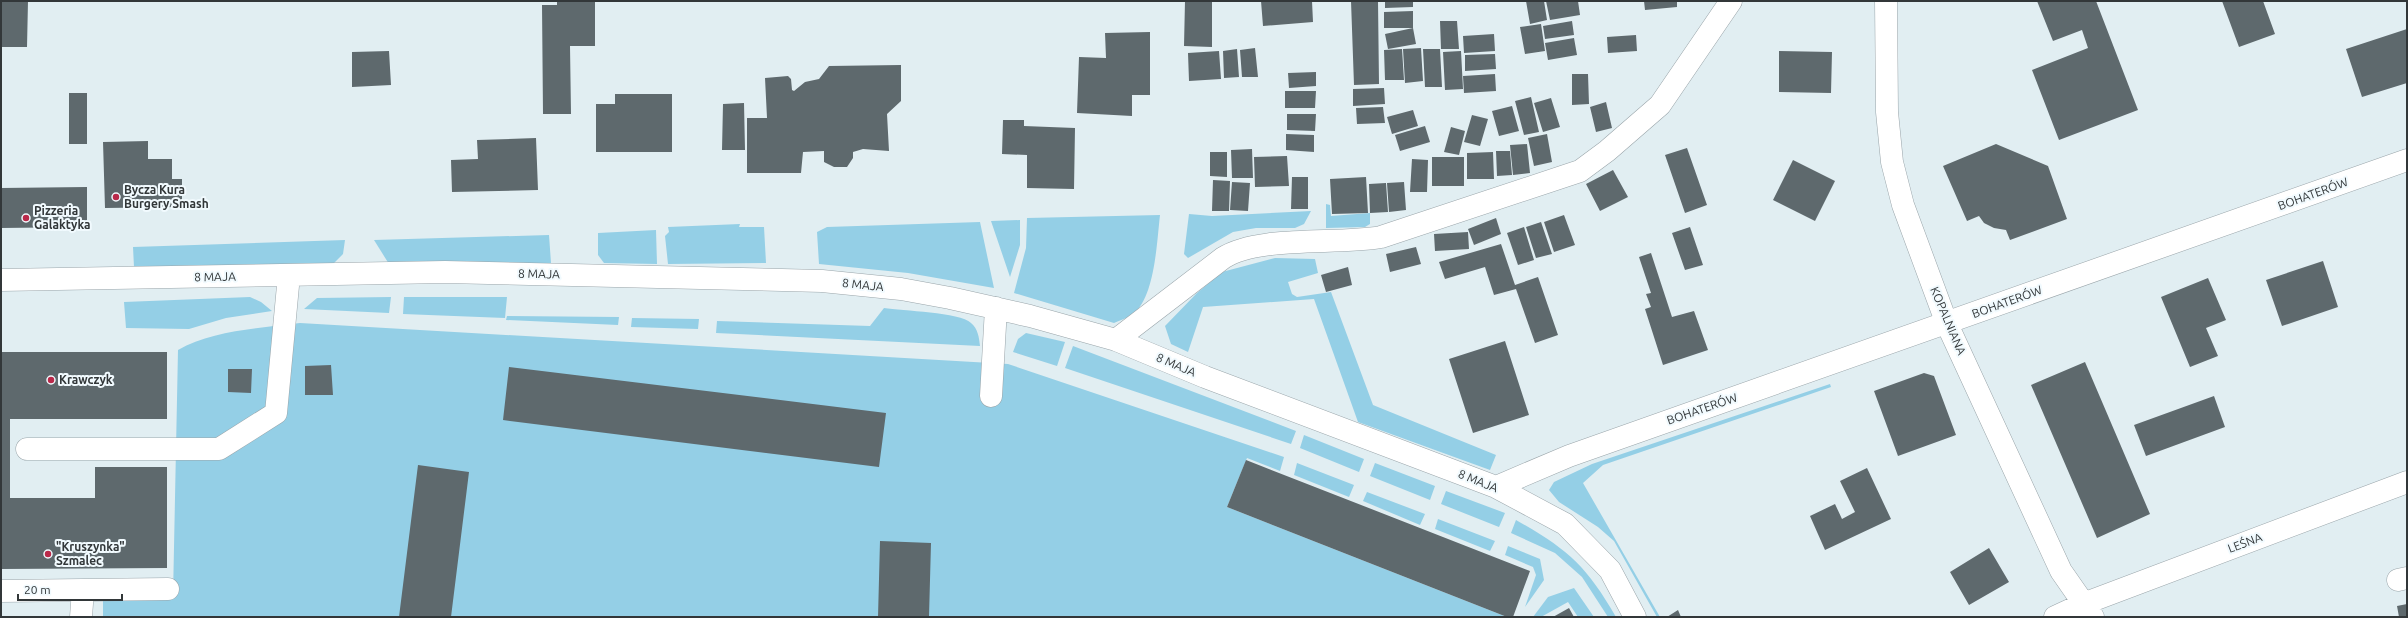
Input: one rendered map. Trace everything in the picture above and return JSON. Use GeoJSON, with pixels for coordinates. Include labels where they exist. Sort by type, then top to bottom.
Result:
{"type":"FeatureCollection","features":[{"type":"Feature","properties":{"kind":"street"},"geometry":{"type":"LineString","coordinates":[[1116,340],[1223,258],[1238,249],[1381,237],[1580,171],[1607,152],[1660,105],[1731,1]]}},
{"type":"Feature","properties":{"kind":"street","name":"KOPALNIANA"},"geometry":{"type":"LineString","coordinates":[[1886,1],[1887,112],[1892,162],[1903,205],[1947,324],[2061,571],[2088,610]]}},
{"type":"Feature","properties":{"kind":"street","name":"BOHATERÓW"},"geometry":{"type":"LineString","coordinates":[[1496,487],[1570,456],[1947,324],[2407,160]]}},
{"type":"Feature","properties":{"kind":"street","name":"8 MAJA"},"geometry":{"type":"LineString","coordinates":[[1,280],[445,272],[822,281],[901,289],[996,308],[1116,340],[1205,377],[1496,487],[1565,524],[1610,570],[1635,617]]}},
{"type":"Feature","properties":{"kind":"street"},"geometry":{"type":"LineString","coordinates":[[27,449],[219,449],[276,413],[288,275]]}},
{"type":"Feature","properties":{"kind":"street"},"geometry":{"type":"LineString","coordinates":[[991,396],[996,308]]}},
{"type":"Feature","properties":{"kind":"street","name":"LEŚNA"},"geometry":{"type":"LineString","coordinates":[[2055,617],[2088,610],[2407,482]]}},
{"type":"Feature","properties":{"kind":"street"},"geometry":{"type":"LineString","coordinates":[[1,591],[168,589]]}},
{"type":"Feature","properties":{"kind":"street"},"geometry":{"type":"LineString","coordinates":[[82,617],[83,590]]}},
{"type":"Feature","properties":{"kind":"shaded area"},"geometry":{"type":"Polygon","coordinates":[[[1326,204],[1330,205],[1331,216],[1370,213],[1370,224],[1365,227],[1326,228],[1326,204]]]}},
{"type":"Feature","properties":{"kind":"shaded area"},"geometry":{"type":"Polygon","coordinates":[[[1311,211],[1304,224],[1295,228],[1256,228],[1233,232],[1188,258],[1184,254],[1189,214],[1212,216],[1311,211]]]}},
{"type":"Feature","properties":{"kind":"shaded area"},"geometry":{"type":"Polygon","coordinates":[[[1160,215],[1154,268],[1150,282],[1146,295],[1140,306],[1129,317],[1114,323],[1014,293],[1026,248],[1027,218],[1160,215]]]}},
{"type":"Feature","properties":{"kind":"shaded area"},"geometry":{"type":"Polygon","coordinates":[[[1020,220],[1020,245],[1010,277],[991,221],[1020,220]]]}},
{"type":"Feature","properties":{"kind":"shaded area"},"geometry":{"type":"Polygon","coordinates":[[[980,222],[994,288],[908,273],[819,264],[817,232],[827,227],[980,222]]]}},
{"type":"Feature","properties":{"kind":"shaded area"},"geometry":{"type":"Polygon","coordinates":[[[740,224],[739,227],[764,227],[766,263],[668,264],[665,236],[669,232],[668,227],[740,224]]]}},
{"type":"Feature","properties":{"kind":"shaded area"},"geometry":{"type":"Polygon","coordinates":[[[656,230],[657,264],[604,263],[598,255],[598,233],[656,230]]]}},
{"type":"Feature","properties":{"kind":"shaded area"},"geometry":{"type":"Polygon","coordinates":[[[549,235],[551,263],[389,264],[374,240],[549,235]]]}},
{"type":"Feature","properties":{"kind":"shaded area"},"geometry":{"type":"Polygon","coordinates":[[[345,240],[343,254],[331,266],[134,267],[133,247],[345,240]]]}},
{"type":"Feature","properties":{"kind":"shaded area"},"geometry":{"type":"Polygon","coordinates":[[[1275,258],[1315,259],[1318,273],[1288,282],[1292,294],[1297,297],[1331,292],[1373,405],[1496,455],[1490,470],[1358,422],[1314,299],[1203,307],[1188,352],[1171,344],[1165,326],[1197,293],[1222,272],[1275,258]]]}},
{"type":"Feature","properties":{"kind":"shaded area"},"geometry":{"type":"Polygon","coordinates":[[[250,297],[261,302],[272,311],[226,318],[189,329],[126,328],[124,302],[250,297]]]}},
{"type":"Feature","properties":{"kind":"shaded area"},"geometry":{"type":"Polygon","coordinates":[[[391,297],[389,313],[304,309],[317,298],[391,297]]]}},
{"type":"Feature","properties":{"kind":"shaded area"},"geometry":{"type":"Polygon","coordinates":[[[404,297],[507,297],[505,318],[403,314],[404,297]]]}},
{"type":"Feature","properties":{"kind":"shaded area"},"geometry":{"type":"Polygon","coordinates":[[[884,308],[930,312],[965,319],[971,323],[977,331],[980,346],[716,333],[717,321],[870,326],[884,308]]]}},
{"type":"Feature","properties":{"kind":"shaded area"},"geometry":{"type":"Polygon","coordinates":[[[507,316],[619,317],[618,325],[506,320],[507,316]]]}},
{"type":"Feature","properties":{"kind":"shaded area"},"geometry":{"type":"Polygon","coordinates":[[[632,318],[699,319],[698,329],[631,327],[632,318]]]}},
{"type":"Feature","properties":{"kind":"shaded area"},"geometry":{"type":"Polygon","coordinates":[[[300,323],[1008,364],[1284,457],[1280,471],[1247,458],[1227,507],[1507,617],[103,617],[103,597],[173,597],[178,350],[191,343],[222,334],[254,328],[300,323]]]}},
{"type":"Feature","properties":{"kind":"shaded area"},"geometry":{"type":"Polygon","coordinates":[[[1026,333],[1065,342],[1057,366],[1013,352],[1018,339],[1026,333]]]}},
{"type":"Feature","properties":{"kind":"shaded area"},"geometry":{"type":"Polygon","coordinates":[[[1073,346],[1296,431],[1291,444],[1065,368],[1073,346]]]}},
{"type":"Feature","properties":{"kind":"shaded area"},"geometry":{"type":"Polygon","coordinates":[[[1830,384],[1831,387],[1603,465],[1583,483],[1660,617],[1657,617],[1614,541],[1598,527],[1559,502],[1549,490],[1554,482],[1592,464],[1830,384]]]}},
{"type":"Feature","properties":{"kind":"shaded area"},"geometry":{"type":"Polygon","coordinates":[[[1304,435],[1364,459],[1359,472],[1300,448],[1304,435]]]}},
{"type":"Feature","properties":{"kind":"shaded area"},"geometry":{"type":"Polygon","coordinates":[[[1297,463],[1354,485],[1349,497],[1294,475],[1297,463]]]}},
{"type":"Feature","properties":{"kind":"shaded area"},"geometry":{"type":"Polygon","coordinates":[[[1375,463],[1435,486],[1430,500],[1370,476],[1375,463]]]}},
{"type":"Feature","properties":{"kind":"shaded area"},"geometry":{"type":"Polygon","coordinates":[[[1446,491],[1505,513],[1499,527],[1441,504],[1446,491]]]}},
{"type":"Feature","properties":{"kind":"shaded area"},"geometry":{"type":"Polygon","coordinates":[[[1367,492],[1425,514],[1420,525],[1363,501],[1367,492]]]}},
{"type":"Feature","properties":{"kind":"shaded area"},"geometry":{"type":"Polygon","coordinates":[[[1438,519],[1495,541],[1490,551],[1435,529],[1438,519]]]}},
{"type":"Feature","properties":{"kind":"shaded area"},"geometry":{"type":"Polygon","coordinates":[[[1516,520],[1549,540],[1574,560],[1595,584],[1616,617],[1608,617],[1582,577],[1555,553],[1511,533],[1516,520]]]}},
{"type":"Feature","properties":{"kind":"shaded area"},"geometry":{"type":"Polygon","coordinates":[[[1508,546],[1540,559],[1544,580],[1525,607],[1536,575],[1533,567],[1505,555],[1508,546]]]}},
{"type":"Feature","properties":{"kind":"shaded area"},"geometry":{"type":"Polygon","coordinates":[[[1574,588],[1594,617],[1578,617],[1568,602],[1541,617],[1533,617],[1548,597],[1574,588]]]}},
{"type":"Feature","properties":{"kind":"building"},"geometry":{"type":"Polygon","coordinates":[[[1,1],[28,1],[27,47],[1,47],[1,1]]]}},
{"type":"Feature","properties":{"kind":"building"},"geometry":{"type":"Polygon","coordinates":[[[557,1],[595,1],[595,46],[570,46],[571,114],[543,114],[542,5],[557,5],[557,1]]]}},
{"type":"Feature","properties":{"kind":"building"},"geometry":{"type":"Polygon","coordinates":[[[1185,1],[1212,1],[1212,47],[1184,46],[1185,1]]]}},
{"type":"Feature","properties":{"kind":"building"},"geometry":{"type":"Polygon","coordinates":[[[1261,1],[1312,1],[1313,22],[1263,26],[1261,1]]]}},
{"type":"Feature","properties":{"kind":"building"},"geometry":{"type":"Polygon","coordinates":[[[1351,1],[1378,1],[1379,84],[1354,85],[1351,1]]]}},
{"type":"Feature","properties":{"kind":"building"},"geometry":{"type":"Polygon","coordinates":[[[1385,1],[1413,1],[1413,7],[1385,8],[1385,1]]]}},
{"type":"Feature","properties":{"kind":"building"},"geometry":{"type":"Polygon","coordinates":[[[1526,1],[1544,1],[1547,20],[1530,24],[1526,1]]]}},
{"type":"Feature","properties":{"kind":"building"},"geometry":{"type":"Polygon","coordinates":[[[1546,1],[1578,1],[1580,15],[1550,20],[1546,1]]]}},
{"type":"Feature","properties":{"kind":"building"},"geometry":{"type":"Polygon","coordinates":[[[1644,1],[1677,1],[1677,7],[1645,10],[1644,1]]]}},
{"type":"Feature","properties":{"kind":"building"},"geometry":{"type":"Polygon","coordinates":[[[2037,1],[2096,1],[2138,110],[2059,140],[2032,70],[2088,48],[2082,30],[2053,41],[2037,1]]]}},
{"type":"Feature","properties":{"kind":"building"},"geometry":{"type":"Polygon","coordinates":[[[2222,1],[2263,1],[2275,34],[2239,47],[2222,1]]]}},
{"type":"Feature","properties":{"kind":"building"},"geometry":{"type":"Polygon","coordinates":[[[1413,11],[1413,28],[1384,28],[1384,12],[1413,11]]]}},
{"type":"Feature","properties":{"kind":"building"},"geometry":{"type":"Polygon","coordinates":[[[1440,21],[1457,21],[1459,49],[1441,49],[1440,21]]]}},
{"type":"Feature","properties":{"kind":"building"},"geometry":{"type":"Polygon","coordinates":[[[1572,21],[1574,35],[1545,39],[1543,26],[1572,21]]]}},
{"type":"Feature","properties":{"kind":"building"},"geometry":{"type":"Polygon","coordinates":[[[1541,24],[1545,51],[1525,54],[1520,27],[1541,24]]]}},
{"type":"Feature","properties":{"kind":"building"},"geometry":{"type":"Polygon","coordinates":[[[1413,28],[1416,44],[1388,49],[1385,34],[1413,28]]]}},
{"type":"Feature","properties":{"kind":"building"},"geometry":{"type":"Polygon","coordinates":[[[2407,29],[2407,83],[2362,97],[2346,49],[2407,29]]]}},
{"type":"Feature","properties":{"kind":"building"},"geometry":{"type":"Polygon","coordinates":[[[1150,32],[1150,95],[1132,95],[1132,116],[1077,113],[1079,57],[1106,58],[1105,33],[1150,32]]]}},
{"type":"Feature","properties":{"kind":"building"},"geometry":{"type":"Polygon","coordinates":[[[1494,34],[1495,51],[1464,53],[1463,36],[1494,34]]]}},
{"type":"Feature","properties":{"kind":"building"},"geometry":{"type":"Polygon","coordinates":[[[1636,35],[1637,51],[1608,53],[1607,37],[1636,35]]]}},
{"type":"Feature","properties":{"kind":"building"},"geometry":{"type":"Polygon","coordinates":[[[1574,38],[1577,55],[1548,60],[1545,43],[1574,38]]]}},
{"type":"Feature","properties":{"kind":"building"},"geometry":{"type":"Polygon","coordinates":[[[1255,48],[1258,77],[1242,77],[1240,50],[1255,48]]]}},
{"type":"Feature","properties":{"kind":"building"},"geometry":{"type":"Polygon","coordinates":[[[1421,48],[1423,81],[1405,83],[1403,49],[1421,48]]]}},
{"type":"Feature","properties":{"kind":"building"},"geometry":{"type":"Polygon","coordinates":[[[1237,49],[1239,77],[1224,78],[1223,51],[1237,49]]]}},
{"type":"Feature","properties":{"kind":"building"},"geometry":{"type":"Polygon","coordinates":[[[1402,49],[1404,80],[1385,80],[1384,50],[1402,49]]]}},
{"type":"Feature","properties":{"kind":"building"},"geometry":{"type":"Polygon","coordinates":[[[1423,49],[1440,49],[1442,87],[1425,87],[1423,49]]]}},
{"type":"Feature","properties":{"kind":"building"},"geometry":{"type":"Polygon","coordinates":[[[389,51],[391,85],[352,87],[352,52],[389,51]]]}},
{"type":"Feature","properties":{"kind":"building"},"geometry":{"type":"Polygon","coordinates":[[[1219,51],[1221,79],[1189,81],[1188,53],[1219,51]]]}},
{"type":"Feature","properties":{"kind":"building"},"geometry":{"type":"Polygon","coordinates":[[[1461,51],[1463,89],[1445,90],[1443,52],[1461,51]]]}},
{"type":"Feature","properties":{"kind":"building"},"geometry":{"type":"Polygon","coordinates":[[[1779,51],[1832,52],[1831,93],[1779,92],[1779,51]]]}},
{"type":"Feature","properties":{"kind":"building"},"geometry":{"type":"Polygon","coordinates":[[[1495,54],[1496,69],[1465,71],[1465,55],[1495,54]]]}},
{"type":"Feature","properties":{"kind":"building"},"geometry":{"type":"Polygon","coordinates":[[[901,65],[901,101],[887,114],[889,151],[863,149],[853,152],[853,158],[847,167],[834,167],[824,162],[824,151],[803,152],[801,173],[747,173],[747,118],[767,118],[765,78],[788,76],[791,79],[792,90],[794,91],[805,82],[819,79],[829,66],[901,65]]]}},
{"type":"Feature","properties":{"kind":"building"},"geometry":{"type":"Polygon","coordinates":[[[1316,72],[1316,86],[1289,88],[1288,73],[1316,72]]]}},
{"type":"Feature","properties":{"kind":"building"},"geometry":{"type":"Polygon","coordinates":[[[1495,74],[1496,91],[1464,93],[1463,76],[1495,74]]]}},
{"type":"Feature","properties":{"kind":"building"},"geometry":{"type":"Polygon","coordinates":[[[1572,74],[1588,74],[1589,104],[1572,105],[1572,74]]]}},
{"type":"Feature","properties":{"kind":"building"},"geometry":{"type":"Polygon","coordinates":[[[1384,88],[1385,104],[1353,106],[1353,89],[1384,88]]]}},
{"type":"Feature","properties":{"kind":"building"},"geometry":{"type":"Polygon","coordinates":[[[1285,91],[1316,91],[1315,108],[1285,108],[1285,91]]]}},
{"type":"Feature","properties":{"kind":"building"},"geometry":{"type":"Polygon","coordinates":[[[69,93],[87,93],[87,144],[69,144],[69,93]]]}},
{"type":"Feature","properties":{"kind":"building"},"geometry":{"type":"Polygon","coordinates":[[[615,94],[672,94],[672,152],[596,152],[596,104],[615,104],[615,94]]]}},
{"type":"Feature","properties":{"kind":"building"},"geometry":{"type":"Polygon","coordinates":[[[1531,97],[1539,132],[1524,135],[1515,101],[1531,97]]]}},
{"type":"Feature","properties":{"kind":"building"},"geometry":{"type":"Polygon","coordinates":[[[1551,98],[1560,127],[1543,132],[1534,103],[1551,98]]]}},
{"type":"Feature","properties":{"kind":"building"},"geometry":{"type":"Polygon","coordinates":[[[1606,102],[1612,128],[1596,132],[1590,107],[1606,102]]]}},
{"type":"Feature","properties":{"kind":"building"},"geometry":{"type":"Polygon","coordinates":[[[744,103],[745,150],[722,150],[723,104],[744,103]]]}},
{"type":"Feature","properties":{"kind":"building"},"geometry":{"type":"Polygon","coordinates":[[[1512,106],[1519,131],[1499,136],[1492,111],[1512,106]]]}},
{"type":"Feature","properties":{"kind":"building"},"geometry":{"type":"Polygon","coordinates":[[[1383,107],[1385,123],[1357,124],[1356,108],[1383,107]]]}},
{"type":"Feature","properties":{"kind":"building"},"geometry":{"type":"Polygon","coordinates":[[[1413,110],[1418,126],[1392,134],[1387,117],[1413,110]]]}},
{"type":"Feature","properties":{"kind":"building"},"geometry":{"type":"Polygon","coordinates":[[[1287,114],[1316,114],[1315,131],[1287,130],[1287,114]]]}},
{"type":"Feature","properties":{"kind":"building"},"geometry":{"type":"Polygon","coordinates":[[[1472,115],[1488,119],[1480,146],[1464,142],[1472,115]]]}},
{"type":"Feature","properties":{"kind":"building"},"geometry":{"type":"Polygon","coordinates":[[[1003,120],[1024,120],[1024,126],[1075,128],[1074,189],[1027,188],[1027,155],[1002,154],[1003,120]]]}},
{"type":"Feature","properties":{"kind":"building"},"geometry":{"type":"Polygon","coordinates":[[[1425,126],[1430,142],[1400,151],[1395,135],[1425,126]]]}},
{"type":"Feature","properties":{"kind":"building"},"geometry":{"type":"Polygon","coordinates":[[[1451,127],[1465,131],[1459,155],[1444,152],[1451,127]]]}},
{"type":"Feature","properties":{"kind":"building"},"geometry":{"type":"Polygon","coordinates":[[[1286,134],[1314,135],[1314,152],[1286,150],[1286,134]]]}},
{"type":"Feature","properties":{"kind":"building"},"geometry":{"type":"Polygon","coordinates":[[[1547,134],[1552,162],[1534,166],[1528,138],[1547,134]]]}},
{"type":"Feature","properties":{"kind":"building"},"geometry":{"type":"Polygon","coordinates":[[[536,138],[538,190],[452,192],[451,160],[478,159],[477,140],[536,138]]]}},
{"type":"Feature","properties":{"kind":"building"},"geometry":{"type":"Polygon","coordinates":[[[148,141],[148,159],[172,159],[172,179],[182,179],[182,207],[105,208],[103,142],[148,141]]]}},
{"type":"Feature","properties":{"kind":"building"},"geometry":{"type":"Polygon","coordinates":[[[1527,144],[1530,173],[1513,175],[1510,145],[1527,144]]]}},
{"type":"Feature","properties":{"kind":"building"},"geometry":{"type":"Polygon","coordinates":[[[1996,144],[2048,166],[2067,219],[2010,240],[2006,230],[1994,228],[1984,223],[1979,216],[1967,221],[1943,166],[1996,144]]]}},
{"type":"Feature","properties":{"kind":"building"},"geometry":{"type":"Polygon","coordinates":[[[1687,148],[1707,205],[1685,213],[1665,155],[1687,148]]]}},
{"type":"Feature","properties":{"kind":"building"},"geometry":{"type":"Polygon","coordinates":[[[1252,149],[1253,178],[1232,178],[1231,150],[1252,149]]]}},
{"type":"Feature","properties":{"kind":"building"},"geometry":{"type":"Polygon","coordinates":[[[1496,151],[1510,151],[1512,175],[1497,176],[1496,151]]]}},
{"type":"Feature","properties":{"kind":"building"},"geometry":{"type":"Polygon","coordinates":[[[1210,152],[1227,152],[1227,177],[1210,176],[1210,152]]]}},
{"type":"Feature","properties":{"kind":"building"},"geometry":{"type":"Polygon","coordinates":[[[1493,152],[1494,179],[1467,179],[1467,153],[1493,152]]]}},
{"type":"Feature","properties":{"kind":"building"},"geometry":{"type":"Polygon","coordinates":[[[1287,156],[1289,186],[1255,187],[1254,157],[1287,156]]]}},
{"type":"Feature","properties":{"kind":"building"},"geometry":{"type":"Polygon","coordinates":[[[1432,157],[1464,157],[1464,186],[1432,186],[1432,157]]]}},
{"type":"Feature","properties":{"kind":"building"},"geometry":{"type":"Polygon","coordinates":[[[1412,159],[1428,160],[1427,192],[1410,192],[1412,159]]]}},
{"type":"Feature","properties":{"kind":"building"},"geometry":{"type":"Polygon","coordinates":[[[1793,160],[1835,181],[1815,221],[1773,200],[1793,160]]]}},
{"type":"Feature","properties":{"kind":"building"},"geometry":{"type":"Polygon","coordinates":[[[1613,170],[1628,197],[1600,211],[1586,184],[1613,170]]]}},
{"type":"Feature","properties":{"kind":"building"},"geometry":{"type":"Polygon","coordinates":[[[1292,177],[1308,177],[1308,209],[1291,209],[1292,177]]]}},
{"type":"Feature","properties":{"kind":"building"},"geometry":{"type":"Polygon","coordinates":[[[1366,177],[1368,213],[1332,214],[1330,179],[1366,177]]]}},
{"type":"Feature","properties":{"kind":"building"},"geometry":{"type":"Polygon","coordinates":[[[1213,180],[1230,181],[1229,211],[1212,211],[1213,180]]]}},
{"type":"Feature","properties":{"kind":"building"},"geometry":{"type":"Polygon","coordinates":[[[1232,182],[1250,183],[1248,211],[1230,210],[1232,182]]]}},
{"type":"Feature","properties":{"kind":"building"},"geometry":{"type":"Polygon","coordinates":[[[1404,182],[1406,210],[1389,212],[1387,183],[1404,182]]]}},
{"type":"Feature","properties":{"kind":"building"},"geometry":{"type":"Polygon","coordinates":[[[1386,183],[1388,212],[1370,213],[1369,184],[1386,183]]]}},
{"type":"Feature","properties":{"kind":"building"},"geometry":{"type":"Polygon","coordinates":[[[87,187],[87,227],[1,228],[1,188],[87,187]]]}},
{"type":"Feature","properties":{"kind":"building"},"geometry":{"type":"Polygon","coordinates":[[[1564,215],[1575,245],[1554,252],[1544,222],[1564,215]]]}},
{"type":"Feature","properties":{"kind":"building"},"geometry":{"type":"Polygon","coordinates":[[[1496,218],[1501,234],[1474,245],[1468,229],[1496,218]]]}},
{"type":"Feature","properties":{"kind":"building"},"geometry":{"type":"Polygon","coordinates":[[[1541,222],[1552,254],[1536,258],[1526,227],[1541,222]]]}},
{"type":"Feature","properties":{"kind":"building"},"geometry":{"type":"Polygon","coordinates":[[[1524,227],[1534,260],[1518,265],[1507,233],[1524,227]]]}},
{"type":"Feature","properties":{"kind":"building"},"geometry":{"type":"Polygon","coordinates":[[[1690,227],[1703,265],[1685,270],[1672,233],[1690,227]]]}},
{"type":"Feature","properties":{"kind":"building"},"geometry":{"type":"Polygon","coordinates":[[[1468,232],[1469,249],[1435,251],[1434,234],[1468,232]]]}},
{"type":"Feature","properties":{"kind":"building"},"geometry":{"type":"Polygon","coordinates":[[[1501,244],[1515,285],[1538,277],[1558,335],[1535,343],[1516,289],[1494,295],[1485,267],[1445,279],[1439,262],[1501,244]]]}},
{"type":"Feature","properties":{"kind":"building"},"geometry":{"type":"Polygon","coordinates":[[[1416,247],[1421,264],[1390,272],[1386,254],[1416,247]]]}},
{"type":"Feature","properties":{"kind":"building"},"geometry":{"type":"Polygon","coordinates":[[[1651,253],[1672,317],[1694,311],[1708,350],[1663,365],[1645,309],[1651,307],[1646,294],[1651,293],[1639,257],[1651,253]]]}},
{"type":"Feature","properties":{"kind":"building"},"geometry":{"type":"Polygon","coordinates":[[[2323,261],[2338,307],[2282,326],[2266,280],[2323,261]]]}},
{"type":"Feature","properties":{"kind":"building"},"geometry":{"type":"Polygon","coordinates":[[[1348,267],[1352,285],[1326,292],[1321,275],[1348,267]]]}},
{"type":"Feature","properties":{"kind":"building"},"geometry":{"type":"Polygon","coordinates":[[[2208,278],[2226,320],[2206,328],[2218,356],[2190,367],[2161,297],[2208,278]]]}},
{"type":"Feature","properties":{"kind":"building"},"geometry":{"type":"Polygon","coordinates":[[[1505,341],[1529,415],[1473,433],[1449,359],[1505,341]]]}},
{"type":"Feature","properties":{"kind":"building"},"geometry":{"type":"Polygon","coordinates":[[[1,352],[167,352],[167,419],[10,419],[10,498],[95,498],[95,467],[167,467],[167,568],[1,569],[1,352]]]}},
{"type":"Feature","properties":{"kind":"building"},"geometry":{"type":"Polygon","coordinates":[[[2085,362],[2150,514],[2097,538],[2031,385],[2085,362]]]}},
{"type":"Feature","properties":{"kind":"building"},"geometry":{"type":"Polygon","coordinates":[[[331,365],[333,395],[305,395],[305,366],[331,365]]]}},
{"type":"Feature","properties":{"kind":"building"},"geometry":{"type":"Polygon","coordinates":[[[509,367],[886,413],[879,467],[503,420],[509,367]]]}},
{"type":"Feature","properties":{"kind":"building"},"geometry":{"type":"Polygon","coordinates":[[[228,369],[252,369],[251,393],[228,392],[228,369]]]}},
{"type":"Feature","properties":{"kind":"building"},"geometry":{"type":"Polygon","coordinates":[[[1924,373],[1934,376],[1956,435],[1898,456],[1874,391],[1924,373]]]}},
{"type":"Feature","properties":{"kind":"building"},"geometry":{"type":"Polygon","coordinates":[[[2214,396],[2225,427],[2146,456],[2134,425],[2214,396]]]}},
{"type":"Feature","properties":{"kind":"building"},"geometry":{"type":"Polygon","coordinates":[[[1246,460],[1530,571],[1513,617],[1507,617],[1227,507],[1246,460]]]}},
{"type":"Feature","properties":{"kind":"building"},"geometry":{"type":"Polygon","coordinates":[[[418,465],[469,472],[451,617],[399,617],[418,465]]]}},
{"type":"Feature","properties":{"kind":"building"},"geometry":{"type":"Polygon","coordinates":[[[1867,468],[1891,519],[1825,550],[1810,516],[1835,504],[1842,519],[1855,512],[1840,481],[1867,468]]]}},
{"type":"Feature","properties":{"kind":"building"},"geometry":{"type":"Polygon","coordinates":[[[880,541],[931,543],[929,617],[878,617],[880,541]]]}},
{"type":"Feature","properties":{"kind":"building"},"geometry":{"type":"Polygon","coordinates":[[[1989,548],[2009,582],[1969,605],[1950,572],[1989,548]]]}},
{"type":"Feature","properties":{"kind":"building"},"geometry":{"type":"Polygon","coordinates":[[[2407,604],[2407,617],[2399,617],[2397,606],[2407,604]]]}},
{"type":"Feature","properties":{"kind":"building"},"geometry":{"type":"Polygon","coordinates":[[[1569,608],[1574,617],[1553,617],[1569,608]]]}},
{"type":"Feature","properties":{"kind":"building"},"geometry":{"type":"Polygon","coordinates":[[[1678,610],[1681,617],[1667,617],[1678,610]]]}},
{"type":"Feature","properties":{"kind":"place","name":"Bycza Kura Burgery Smash"},"geometry":{"type":"Point","coordinates":[116,197]}},
{"type":"Feature","properties":{"kind":"place","name":"Pizzeria Galaktyka"},"geometry":{"type":"Point","coordinates":[26,218]}},
{"type":"Feature","properties":{"kind":"place","name":"Krawczyk"},"geometry":{"type":"Point","coordinates":[51,380]}},
{"type":"Feature","properties":{"kind":"place","name":"\"Kruszynka\" Szmalec"},"geometry":{"type":"Point","coordinates":[48,554]}}]}
